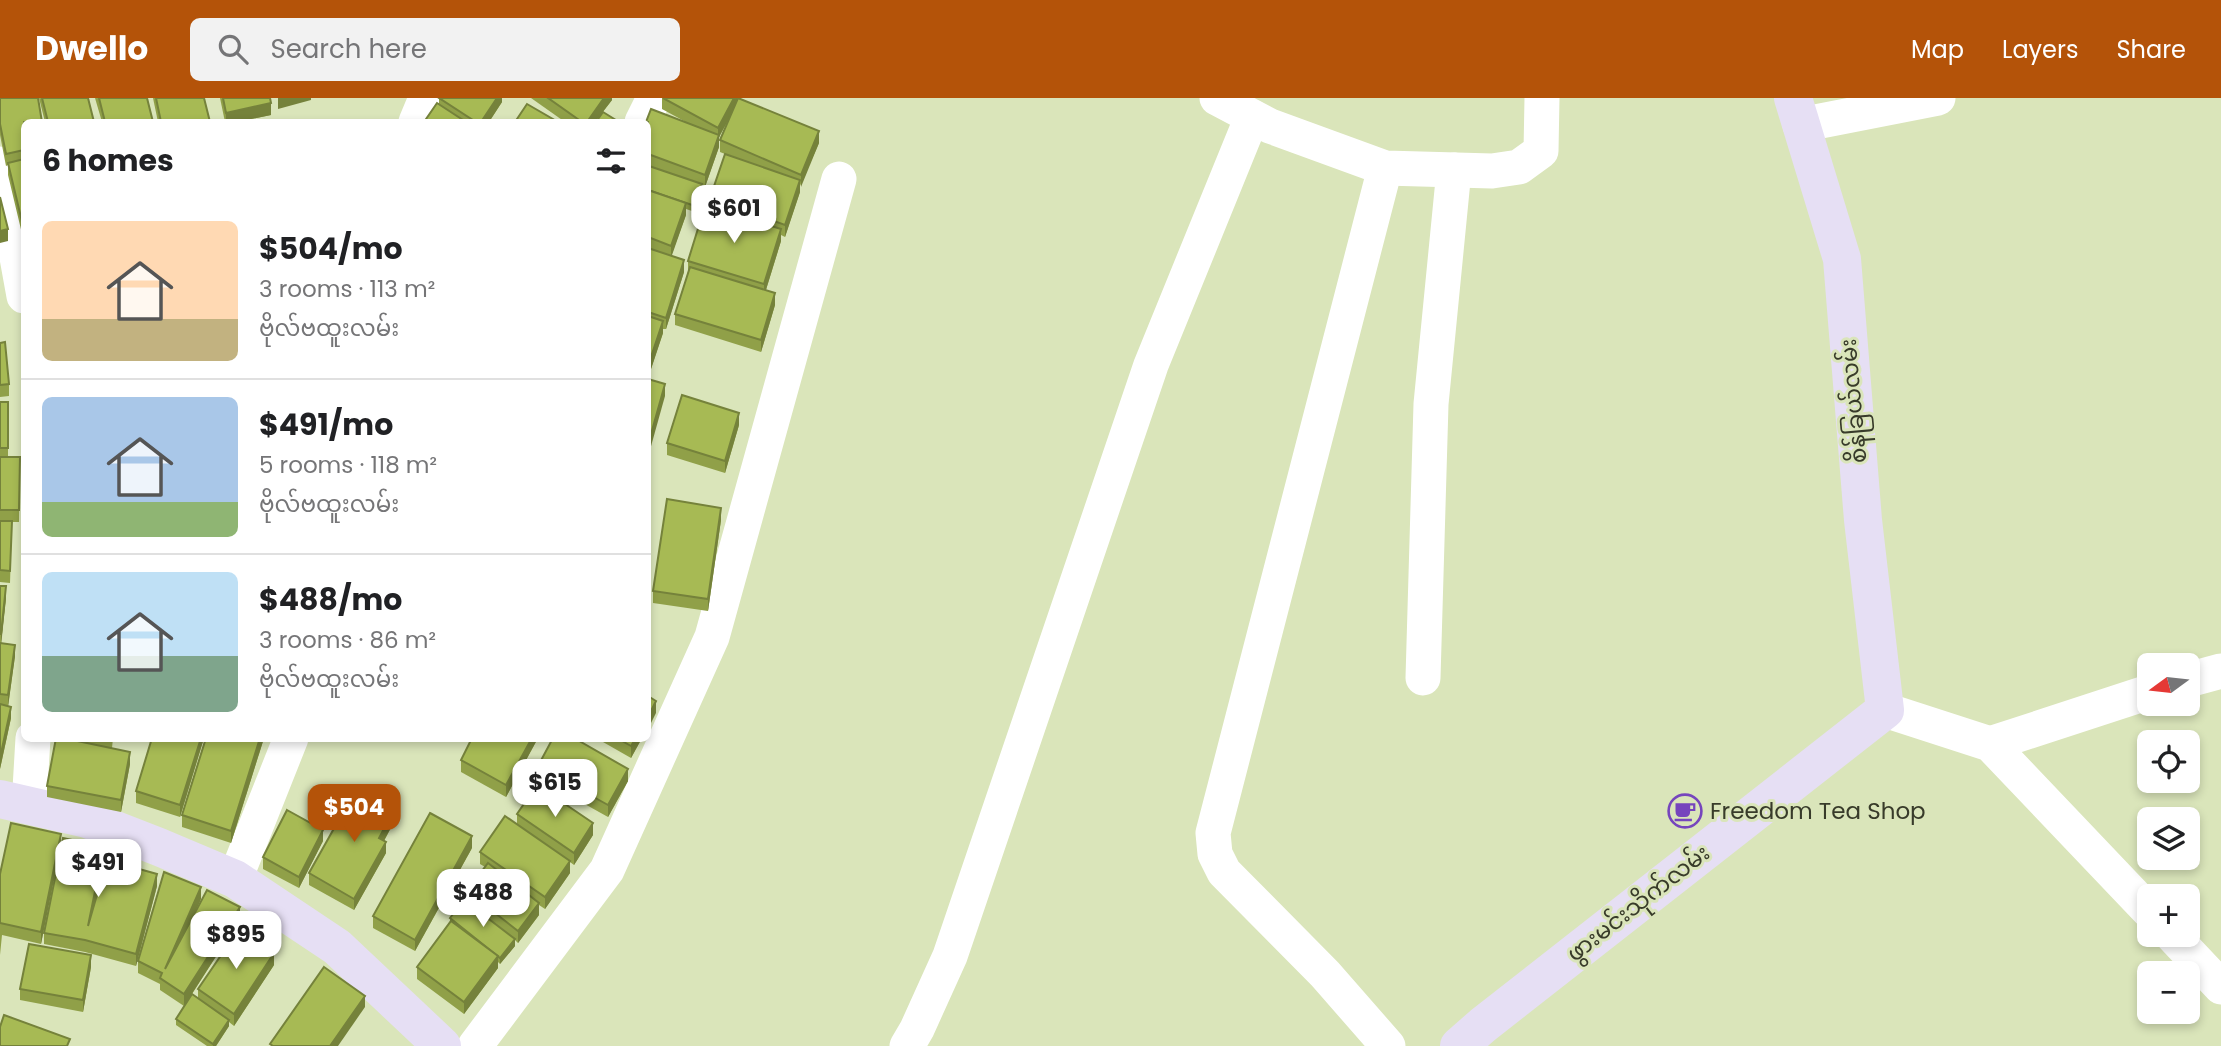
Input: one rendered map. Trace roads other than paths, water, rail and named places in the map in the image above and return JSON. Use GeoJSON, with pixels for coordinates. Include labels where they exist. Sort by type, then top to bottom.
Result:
{"type":"FeatureCollection","features":[{"type":"Feature","properties":{"kind":"street"},"geometry":{"type":"LineString","coordinates":[[417,119],[426,98]]}},
{"type":"Feature","properties":{"kind":"street"},"geometry":{"type":"LineString","coordinates":[[644,119],[654,98]]}},
{"type":"Feature","properties":{"kind":"street"},"geometry":{"type":"LineString","coordinates":[[1217,98],[1270,126],[1385,168],[1492,171],[1519,167],[1541,151],[1542,98]]}},
{"type":"Feature","properties":{"kind":"street"},"geometry":{"type":"LineString","coordinates":[[1796,112],[1938,98]]}},
{"type":"Feature","properties":{"kind":"street","name":"စိန်ခြယ်လမ်း"},"geometry":{"type":"LineString","coordinates":[[1796,112],[1842,259],[1863,520],[1885,710]]}},
{"type":"Feature","properties":{"kind":"street"},"geometry":{"type":"LineString","coordinates":[[922,1040],[1151,365],[1252,117]]}},
{"type":"Feature","properties":{"kind":"street"},"geometry":{"type":"LineString","coordinates":[[0,164],[21,271]]}},
{"type":"Feature","properties":{"kind":"street"},"geometry":{"type":"LineString","coordinates":[[1385,168],[1213,833],[1215,854],[1224,872],[1325,974],[1388,1046]]}},
{"type":"Feature","properties":{"kind":"street"},"geometry":{"type":"LineString","coordinates":[[1423,678],[1431,404],[1454,170]]}},
{"type":"Feature","properties":{"kind":"street"},"geometry":{"type":"LineString","coordinates":[[475,1046],[607,870],[712,637],[839,179]]}},
{"type":"Feature","properties":{"kind":"street"},"geometry":{"type":"LineString","coordinates":[[2200,677],[2221,671]]}},
{"type":"Feature","properties":{"kind":"street"},"geometry":{"type":"LineString","coordinates":[[1990,744],[2137,696]]}},
{"type":"Feature","properties":{"kind":"street"},"geometry":{"type":"LineString","coordinates":[[1885,710],[1990,744],[2137,898]]}},
{"type":"Feature","properties":{"kind":"street","name":"ဖွားမင်းသိုက်လမ်း"},"geometry":{"type":"LineString","coordinates":[[1459,1046],[1504,1007],[1885,710]]}},
{"type":"Feature","properties":{"kind":"street"},"geometry":{"type":"LineString","coordinates":[[32,742],[15,803],[88,819],[235,879],[337,947],[442,1046]]}},
{"type":"Feature","properties":{"kind":"street"},"geometry":{"type":"LineString","coordinates":[[235,879],[289,742]]}},
{"type":"Feature","properties":{"kind":"street"},"geometry":{"type":"LineString","coordinates":[[2183,947],[2221,987]]}},
{"type":"Feature","properties":{"kind":"place","name":"Freedom Tea Shop"},"geometry":{"type":"Point","coordinates":[1685,811]}}]}
